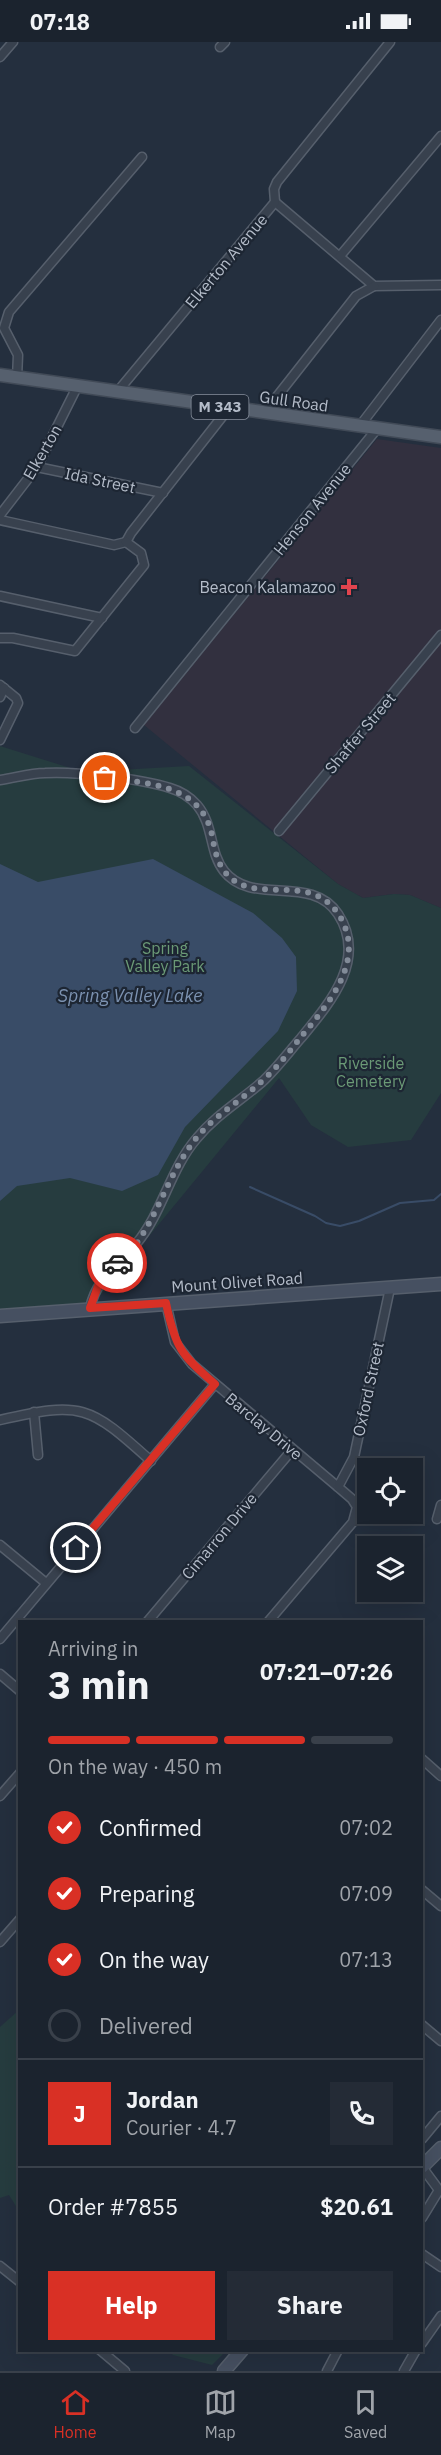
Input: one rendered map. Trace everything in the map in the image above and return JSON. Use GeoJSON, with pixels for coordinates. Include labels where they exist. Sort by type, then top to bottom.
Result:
{"type":"FeatureCollection","features":[{"type":"Feature","properties":{"kind":"main road","name":"Gull Road"},"geometry":{"type":"LineString","coordinates":[[0,375],[441,438]]}},
{"type":"Feature","properties":{"kind":"street"},"geometry":{"type":"LineString","coordinates":[[0,57],[13,42]]}},
{"type":"Feature","properties":{"kind":"street","name":"Elkerton Avenue"},"geometry":{"type":"LineString","coordinates":[[118,391],[275,202],[274,189],[277,182],[390,42]]}},
{"type":"Feature","properties":{"kind":"street"},"geometry":{"type":"LineString","coordinates":[[340,256],[441,135]]}},
{"type":"Feature","properties":{"kind":"street"},"geometry":{"type":"LineString","coordinates":[[17,378],[18,355],[4,328],[9,312],[142,157]]}},
{"type":"Feature","properties":{"kind":"street"},"geometry":{"type":"LineString","coordinates":[[275,202],[374,286]]}},
{"type":"Feature","properties":{"kind":"street"},"geometry":{"type":"LineString","coordinates":[[264,413],[362,291],[374,286],[441,285]]}},
{"type":"Feature","properties":{"kind":"street"},"geometry":{"type":"LineString","coordinates":[[358,427],[441,320]]}},
{"type":"Feature","properties":{"kind":"street","name":"Elkerton"},"geometry":{"type":"LineString","coordinates":[[2,518],[37,467],[78,385]]}},
{"type":"Feature","properties":{"kind":"street"},"geometry":{"type":"LineString","coordinates":[[126,542],[229,408]]}},
{"type":"Feature","properties":{"kind":"street","name":"Henson Avenue"},"geometry":{"type":"LineString","coordinates":[[135,728],[376,430]]}},
{"type":"Feature","properties":{"kind":"street","name":"Ida Street"},"geometry":{"type":"LineString","coordinates":[[37,467],[163,493]]}},
{"type":"Feature","properties":{"kind":"street"},"geometry":{"type":"LineString","coordinates":[[0,638],[13,638],[75,651],[144,565],[139,550],[126,542],[114,545],[2,518]]}},
{"type":"Feature","properties":{"kind":"street"},"geometry":{"type":"LineString","coordinates":[[0,596],[102,618]]}},
{"type":"Feature","properties":{"kind":"street","name":"Shaffer Street"},"geometry":{"type":"LineString","coordinates":[[279,831],[441,635]]}},
{"type":"Feature","properties":{"kind":"street"},"geometry":{"type":"LineString","coordinates":[[0,697],[2,686]]}},
{"type":"Feature","properties":{"kind":"street"},"geometry":{"type":"LineString","coordinates":[[0,740],[18,703],[16,698],[2,686]]}},
{"type":"Feature","properties":{"kind":"street"},"geometry":{"type":"LineString","coordinates":[[0,780],[44,773],[68,773],[152,784],[179,792],[192,800],[202,813],[210,828],[219,862],[233,880],[251,887],[308,893],[322,898],[342,920],[347,941],[346,970],[333,997],[272,1072],[257,1086],[223,1110],[195,1140],[178,1164],[137,1242],[100,1281],[90,1308]]}},
{"type":"Feature","properties":{"kind":"street","name":"Mount Olivet Road"},"geometry":{"type":"LineString","coordinates":[[0,1316],[441,1284]]}},
{"type":"Feature","properties":{"kind":"street","name":"Oxford Street"},"geometry":{"type":"LineString","coordinates":[[338,1487],[354,1457],[390,1288]]}},
{"type":"Feature","properties":{"kind":"street","name":"Barclay Drive"},"geometry":{"type":"LineString","coordinates":[[166,1303],[175,1342],[192,1364],[356,1503],[357,1511],[353,1522],[270,1620]]}},
{"type":"Feature","properties":{"kind":"street"},"geometry":{"type":"LineString","coordinates":[[0,1639],[215,1384]]}},
{"type":"Feature","properties":{"kind":"street"},"geometry":{"type":"LineString","coordinates":[[0,1420],[60,1408],[87,1412],[113,1427],[151,1461]]}},
{"type":"Feature","properties":{"kind":"street"},"geometry":{"type":"LineString","coordinates":[[34,1412],[38,1455]]}},
{"type":"Feature","properties":{"kind":"street","name":"Cimarron Drive"},"geometry":{"type":"LineString","coordinates":[[149,1620],[292,1450]]}},
{"type":"Feature","properties":{"kind":"street"},"geometry":{"type":"LineString","coordinates":[[437,1519],[441,1505]]}},
{"type":"Feature","properties":{"kind":"street"},"geometry":{"type":"LineString","coordinates":[[0,1545],[46,1583]]}},
{"type":"Feature","properties":{"kind":"street"},"geometry":{"type":"LineString","coordinates":[[0,1674],[18,1688]]}},
{"type":"Feature","properties":{"kind":"street"},"geometry":{"type":"LineString","coordinates":[[423,1760],[441,1776]]}},
{"type":"Feature","properties":{"kind":"street"},"geometry":{"type":"LineString","coordinates":[[0,1796],[18,1775]]}},
{"type":"Feature","properties":{"kind":"street"},"geometry":{"type":"LineString","coordinates":[[423,1891],[441,1906]]}},
{"type":"Feature","properties":{"kind":"street"},"geometry":{"type":"LineString","coordinates":[[0,1942],[18,1921]]}},
{"type":"Feature","properties":{"kind":"street"},"geometry":{"type":"LineString","coordinates":[[423,2026],[441,2041]]}},
{"type":"Feature","properties":{"kind":"street"},"geometry":{"type":"LineString","coordinates":[[423,2138],[441,2116]]}},
{"type":"Feature","properties":{"kind":"street"},"geometry":{"type":"LineString","coordinates":[[423,2166],[441,2148]]}},
{"type":"Feature","properties":{"kind":"street"},"geometry":{"type":"LineString","coordinates":[[423,2168],[439,2190],[423,2216]]}},
{"type":"Feature","properties":{"kind":"street"},"geometry":{"type":"LineString","coordinates":[[423,2254],[441,2267]]}},
{"type":"Feature","properties":{"kind":"street"},"geometry":{"type":"LineString","coordinates":[[0,2266],[18,2280]]}},
{"type":"Feature","properties":{"kind":"street"},"geometry":{"type":"LineString","coordinates":[[423,2342],[441,2316]]}},
{"type":"Feature","properties":{"kind":"street"},"geometry":{"type":"LineString","coordinates":[[102,2352],[125,2371]]}},
{"type":"Feature","properties":{"kind":"street"},"geometry":{"type":"LineString","coordinates":[[224,2371],[240,2352]]}},
{"type":"Feature","properties":{"kind":"street"},"geometry":{"type":"LineString","coordinates":[[327,2371],[337,2352]]}},
{"type":"Feature","properties":{"kind":"street"},"geometry":{"type":"LineString","coordinates":[[404,2371],[415,2352]]}},
{"type":"Feature","properties":{"kind":"shaded area","name":"Beacon Kalamazoo"},"geometry":{"type":"Polygon","coordinates":[[[377,439],[441,448],[441,908],[410,895],[394,894],[363,898],[338,884],[144,725],[377,439]]]}},
{"type":"Feature","properties":{"kind":"green space","name":"Spring Valley Park"},"geometry":{"type":"Polygon","coordinates":[[[0,746],[83,772],[189,766],[338,884],[363,898],[394,894],[410,895],[441,908],[441,1093],[411,1140],[348,1147],[311,1125],[279,1078],[90,1308],[0,1316],[0,746]]]}},
{"type":"Feature","properties":{"kind":"green space"},"geometry":{"type":"Polygon","coordinates":[[[18,2011],[18,2209],[9,2195],[0,2198],[0,2027],[18,2011]]]}},
{"type":"Feature","properties":{"kind":"green space"},"geometry":{"type":"Polygon","coordinates":[[[170,2352],[225,2352],[212,2365],[173,2355],[170,2352]]]}},
{"type":"Feature","properties":{"kind":"water","name":"Spring Valley Lake"},"geometry":{"type":"Polygon","coordinates":[[[153,859],[253,913],[282,938],[296,957],[297,991],[278,1031],[185,1127],[158,1175],[122,1191],[70,1178],[17,1186],[0,1201],[0,864],[38,882],[153,859]]]}},
{"type":"Feature","properties":{"kind":"waterway"},"geometry":{"type":"LineString","coordinates":[[250,1187],[326,1223],[340,1226],[359,1221],[400,1203],[434,1200],[441,1194]]}},
{"type":"Feature","properties":{"kind":"way so far"},"geometry":{"type":"LineString","coordinates":[[105,778],[171,788],[192,800],[198,806],[210,828],[216,855],[223,870],[233,880],[245,886],[292,890],[322,898],[342,920],[348,952],[344,977],[326,1007],[272,1072],[208,1124],[178,1164],[157,1208],[137,1242],[117,1263]]}},
{"type":"Feature","properties":{"kind":"place","name":"Beacon Kalamazoo"},"geometry":{"type":"Point","coordinates":[349,587]}},
{"type":"Feature","properties":{"kind":"route"},"geometry":{"type":"LineString","coordinates":[[76,1548],[215,1384],[192,1364],[175,1342],[166,1303],[90,1308],[100,1281],[117,1263]]}},
{"type":"Feature","properties":{"kind":"park label","name":"Riverside Cemetery"},"geometry":{"type":"Point","coordinates":[371,1072]}}]}
